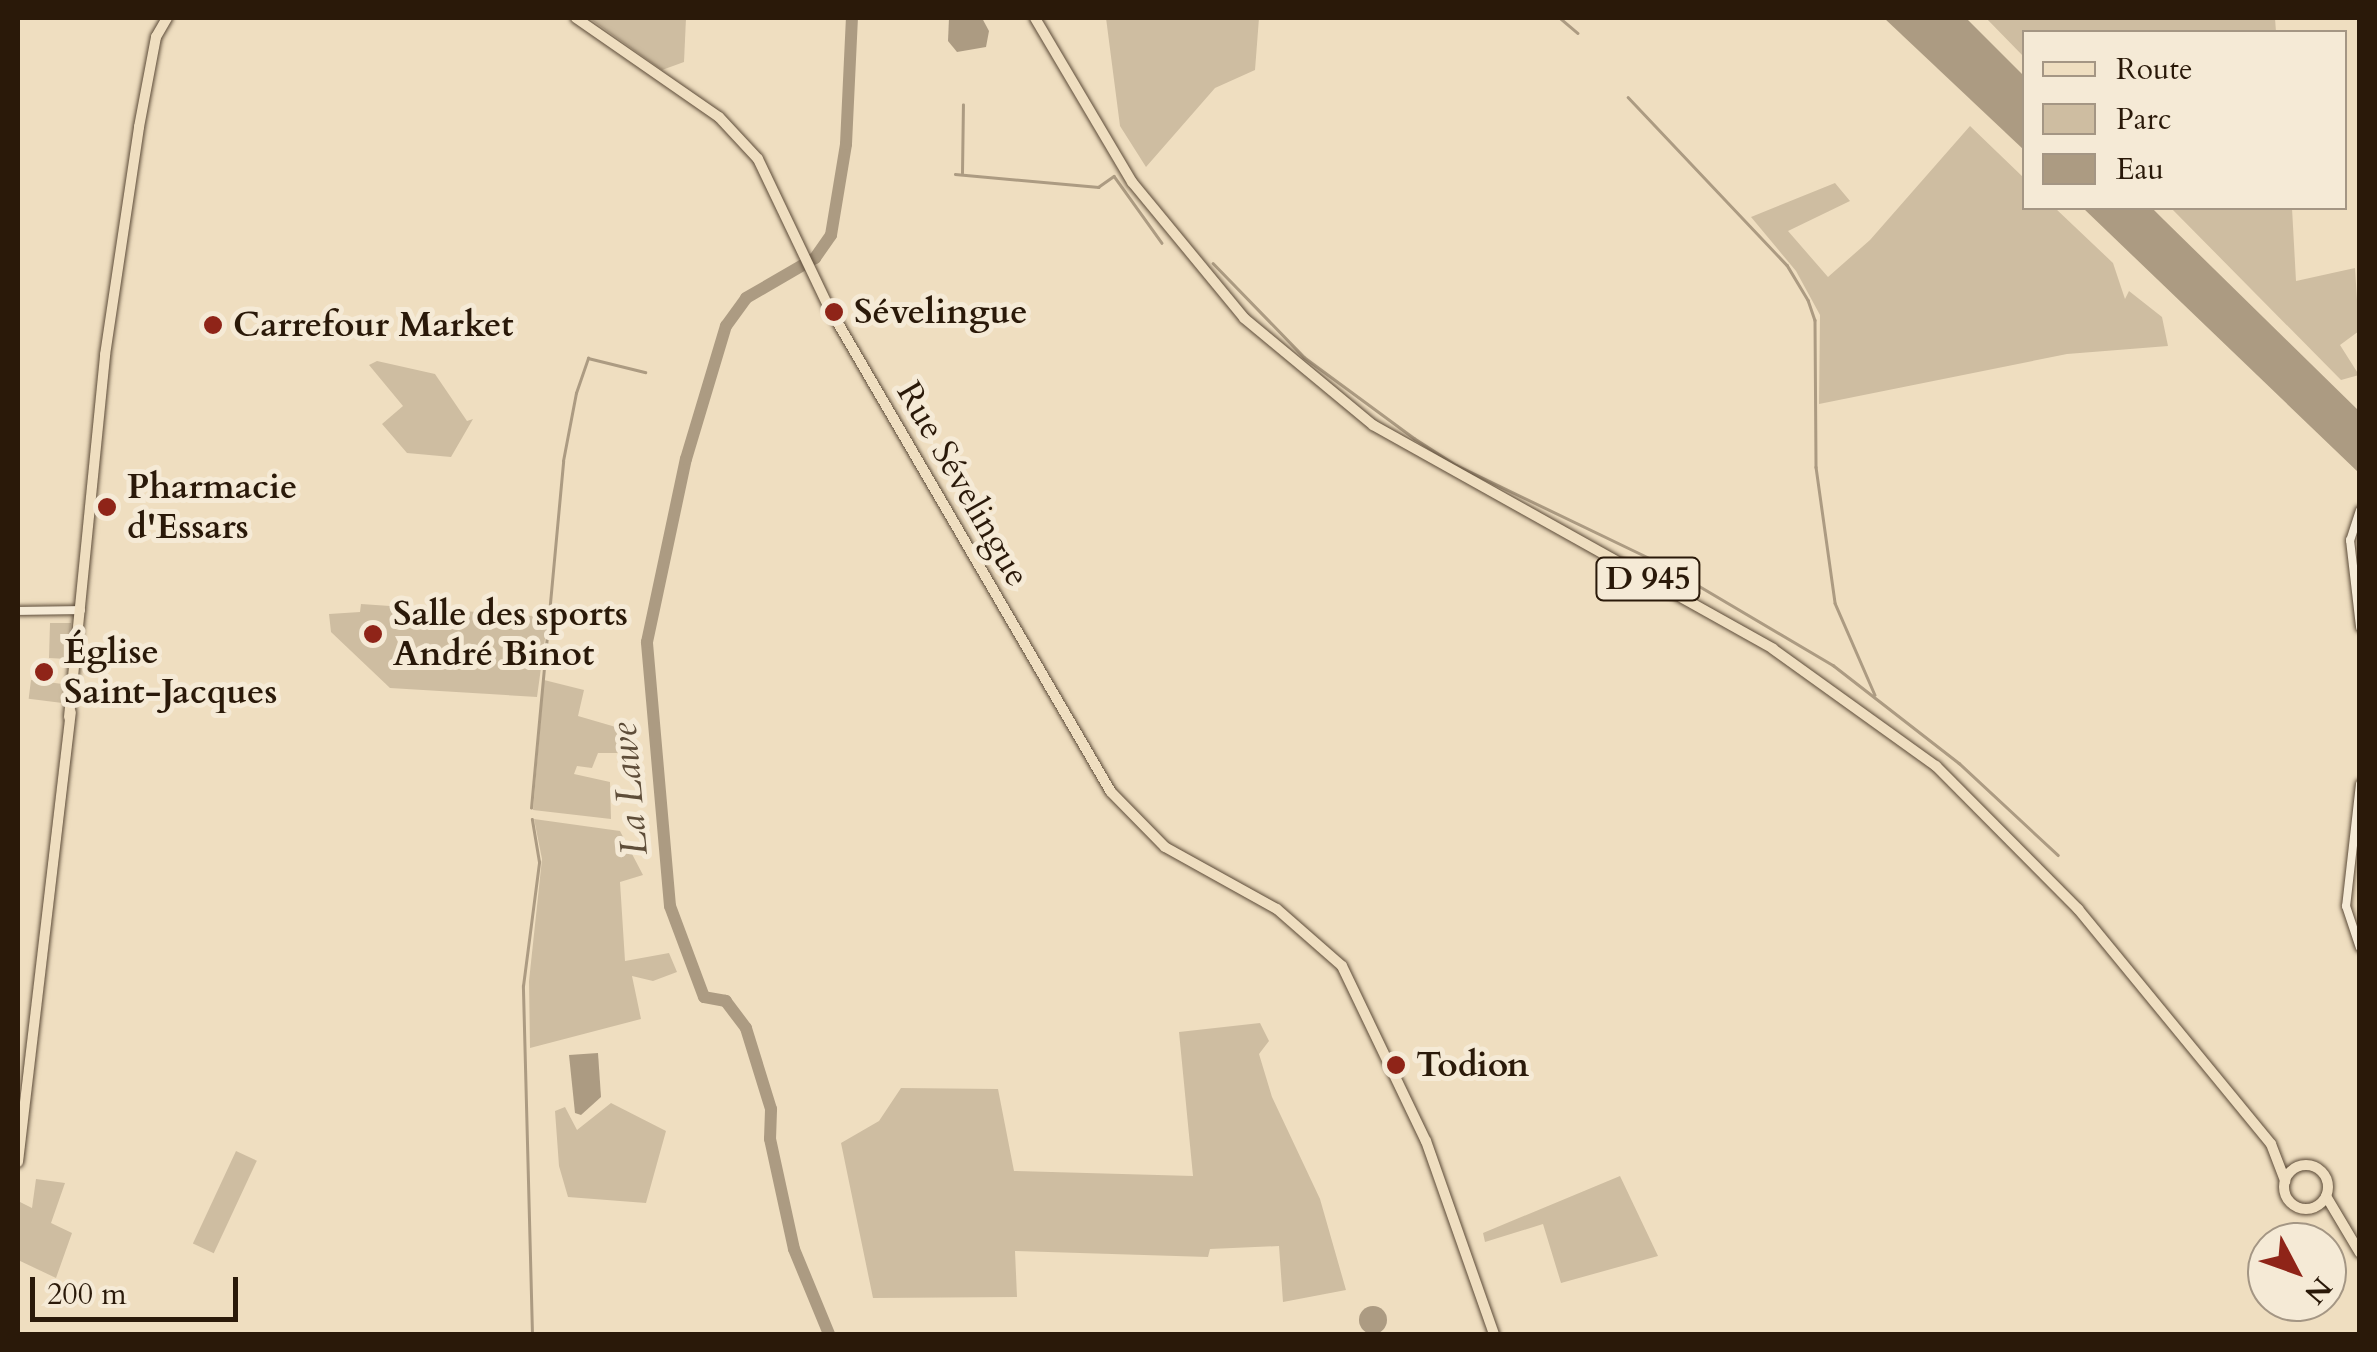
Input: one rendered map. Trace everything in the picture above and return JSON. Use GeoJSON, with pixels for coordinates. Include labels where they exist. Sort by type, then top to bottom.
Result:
{"type":"FeatureCollection","features":[{"type":"Feature","properties":{"kind":"main road"},"geometry":{"type":"LineString","coordinates":[[18,1162],[110,338],[156,37],[166,18]]}},
{"type":"Feature","properties":{"kind":"main road","name":"Rue Sévelingue"},"geometry":{"type":"LineString","coordinates":[[576,18],[742,139],[764,170],[810,270],[1096,770],[1128,812],[1180,857],[1276,909],[1318,941],[1351,980],[1426,1141],[1494,1334]]}},
{"type":"Feature","properties":{"kind":"main road","name":"D 945"},"geometry":{"type":"LineString","coordinates":[[1035,18],[1132,182],[1244,318],[1373,425],[1744,632],[1897,734],[2004,829],[2078,909],[2271,1144],[2302,1165]]}},
{"type":"Feature","properties":{"kind":"main road","name":"D 945"},"geometry":{"type":"LineString","coordinates":[[2271,1144],[2284,1180]]}},
{"type":"Feature","properties":{"kind":"main road"},"geometry":{"type":"LineString","coordinates":[[2331,1222],[2288,1200],[2284,1180],[2302,1165],[2324,1174],[2326,1196],[2336,1222]]}},
{"type":"Feature","properties":{"kind":"main road"},"geometry":{"type":"LineString","coordinates":[[2310,1208],[2326,1196]]}},
{"type":"Feature","properties":{"kind":"street"},"geometry":{"type":"LineString","coordinates":[[2360,510],[2350,540],[2360,627]]}},
{"type":"Feature","properties":{"kind":"street"},"geometry":{"type":"LineString","coordinates":[[18,611],[81,610]]}},
{"type":"Feature","properties":{"kind":"street"},"geometry":{"type":"LineString","coordinates":[[2360,784],[2346,906],[2360,948]]}},
{"type":"Feature","properties":{"kind":"green space"},"geometry":{"type":"Polygon","coordinates":[[[589,18],[686,18],[684,62],[662,70],[589,18]]]}},
{"type":"Feature","properties":{"kind":"green space"},"geometry":{"type":"Polygon","coordinates":[[[1106,18],[1259,18],[1255,70],[1215,88],[1146,167],[1120,126],[1106,18]]]}},
{"type":"Feature","properties":{"kind":"green space"},"geometry":{"type":"Polygon","coordinates":[[[1986,18],[2275,18],[2276,30],[2022,30],[2022,55],[1986,18]]]}},
{"type":"Feature","properties":{"kind":"green space"},"geometry":{"type":"Polygon","coordinates":[[[1970,126],[2022,176],[2022,210],[2057,210],[2113,263],[2125,299],[2129,291],[2162,317],[2168,346],[2067,354],[1819,404],[1820,315],[1796,271],[1751,217],[1835,183],[1850,201],[1788,231],[1828,277],[1870,240],[1970,126]]]}},
{"type":"Feature","properties":{"kind":"green space"},"geometry":{"type":"Polygon","coordinates":[[[2173,210],[2292,210],[2296,281],[2355,268],[2359,331],[2340,345],[2359,375],[2341,380],[2173,210]]]}},
{"type":"Feature","properties":{"kind":"green space"},"geometry":{"type":"Polygon","coordinates":[[[377,361],[435,374],[467,421],[473,419],[451,457],[407,453],[382,424],[403,406],[369,365],[377,361]]]}},
{"type":"Feature","properties":{"kind":"green space"},"geometry":{"type":"Polygon","coordinates":[[[361,604],[548,617],[537,697],[390,688],[331,632],[329,614],[360,612],[361,604]]]}},
{"type":"Feature","properties":{"kind":"green space"},"geometry":{"type":"Polygon","coordinates":[[[50,623],[71,623],[67,659],[49,658],[50,623]]]}},
{"type":"Feature","properties":{"kind":"green space"},"geometry":{"type":"Polygon","coordinates":[[[31,680],[65,684],[62,703],[29,699],[31,680]]]}},
{"type":"Feature","properties":{"kind":"green space"},"geometry":{"type":"Polygon","coordinates":[[[544,680],[584,690],[578,716],[626,730],[620,753],[598,753],[592,768],[577,766],[574,774],[610,782],[611,819],[533,810],[544,680]]]}},
{"type":"Feature","properties":{"kind":"green space"},"geometry":{"type":"Polygon","coordinates":[[[534,819],[620,831],[643,875],[620,882],[625,961],[669,953],[677,972],[653,981],[632,976],[641,1019],[530,1048],[529,981],[542,859],[534,819]]]}},
{"type":"Feature","properties":{"kind":"green space"},"geometry":{"type":"Polygon","coordinates":[[[1260,1023],[1269,1041],[1259,1054],[1272,1097],[1320,1199],[1346,1290],[1283,1302],[1279,1246],[1210,1249],[1208,1257],[1015,1251],[1017,1297],[873,1298],[841,1143],[879,1121],[901,1088],[998,1089],[1014,1171],[1193,1176],[1179,1032],[1260,1023]]]}},
{"type":"Feature","properties":{"kind":"green space"},"geometry":{"type":"Polygon","coordinates":[[[611,1103],[666,1131],[646,1203],[568,1197],[559,1166],[555,1111],[565,1107],[577,1130],[611,1103]]]}},
{"type":"Feature","properties":{"kind":"green space"},"geometry":{"type":"Polygon","coordinates":[[[236,1151],[257,1161],[214,1253],[193,1243],[236,1151]]]}},
{"type":"Feature","properties":{"kind":"green space"},"geometry":{"type":"Polygon","coordinates":[[[1620,1176],[1658,1256],[1561,1283],[1543,1224],[1485,1242],[1483,1233],[1620,1176]]]}},
{"type":"Feature","properties":{"kind":"green space"},"geometry":{"type":"Polygon","coordinates":[[[36,1179],[65,1183],[51,1223],[72,1233],[56,1278],[18,1260],[20,1202],[32,1208],[36,1179]]]}},
{"type":"Feature","properties":{"kind":"water"},"geometry":{"type":"Polygon","coordinates":[[[949,18],[982,18],[989,31],[986,47],[957,52],[948,41],[949,18]]]}},
{"type":"Feature","properties":{"kind":"water"},"geometry":{"type":"Polygon","coordinates":[[[1884,18],[1966,18],[2022,74],[2022,148],[1884,18]]]}},
{"type":"Feature","properties":{"kind":"water"},"geometry":{"type":"Polygon","coordinates":[[[2085,210],[2154,210],[2359,411],[2359,473],[2085,210]]]}},
{"type":"Feature","properties":{"kind":"water"},"geometry":{"type":"Polygon","coordinates":[[[598,1053],[601,1097],[581,1115],[575,1113],[569,1055],[598,1053]]]}},
{"type":"Feature","properties":{"kind":"water"},"geometry":{"type":"Polygon","coordinates":[[[1373,1306],[1383,1310],[1387,1320],[1383,1330],[1373,1334],[1363,1330],[1359,1320],[1363,1310],[1373,1306]]]}},
{"type":"Feature","properties":{"kind":"waterway","name":"La Lawe"},"geometry":{"type":"LineString","coordinates":[[829,1334],[794,1249],[770,1139],[771,1109],[746,1028],[726,1001],[704,997],[670,906],[647,642],[686,459],[726,326],[746,298],[815,258],[831,235],[846,144],[852,18]]}},
{"type":"Feature","properties":{"kind":"waterway"},"geometry":{"type":"LineString","coordinates":[[1560,18],[1578,33]]}},
{"type":"Feature","properties":{"kind":"waterway"},"geometry":{"type":"LineString","coordinates":[[1628,97],[1787,265],[1808,300],[1815,320],[1816,467],[1835,603],[1875,695]]}},
{"type":"Feature","properties":{"kind":"waterway"},"geometry":{"type":"LineString","coordinates":[[962,173],[963,105]]}},
{"type":"Feature","properties":{"kind":"waterway"},"geometry":{"type":"LineString","coordinates":[[955,174],[1098,187],[1114,176],[1162,243]]}},
{"type":"Feature","properties":{"kind":"waterway"},"geometry":{"type":"LineString","coordinates":[[1213,263],[1304,357],[1414,438],[1456,465],[1662,564],[1833,665],[1959,763],[2058,855]]}},
{"type":"Feature","properties":{"kind":"waterway"},"geometry":{"type":"LineString","coordinates":[[531,808],[563,461],[576,393],[588,358],[645,372]]}},
{"type":"Feature","properties":{"kind":"waterway"},"geometry":{"type":"LineString","coordinates":[[532,820],[539,862],[523,986],[532,1334]]}},
{"type":"Feature","properties":{"kind":"place","name":"Sévelingue"},"geometry":{"type":"Point","coordinates":[834,312]}},
{"type":"Feature","properties":{"kind":"place","name":"Carrefour Market"},"geometry":{"type":"Point","coordinates":[213,325]}},
{"type":"Feature","properties":{"kind":"place","name":"Pharmacie d'Essars"},"geometry":{"type":"Point","coordinates":[107,507]}},
{"type":"Feature","properties":{"kind":"place","name":"Salle des sports André Binot"},"geometry":{"type":"Point","coordinates":[373,634]}},
{"type":"Feature","properties":{"kind":"place","name":"Église Saint-Jacques"},"geometry":{"type":"Point","coordinates":[44,672]}},
{"type":"Feature","properties":{"kind":"place","name":"Todion"},"geometry":{"type":"Point","coordinates":[1396,1065]}}]}
